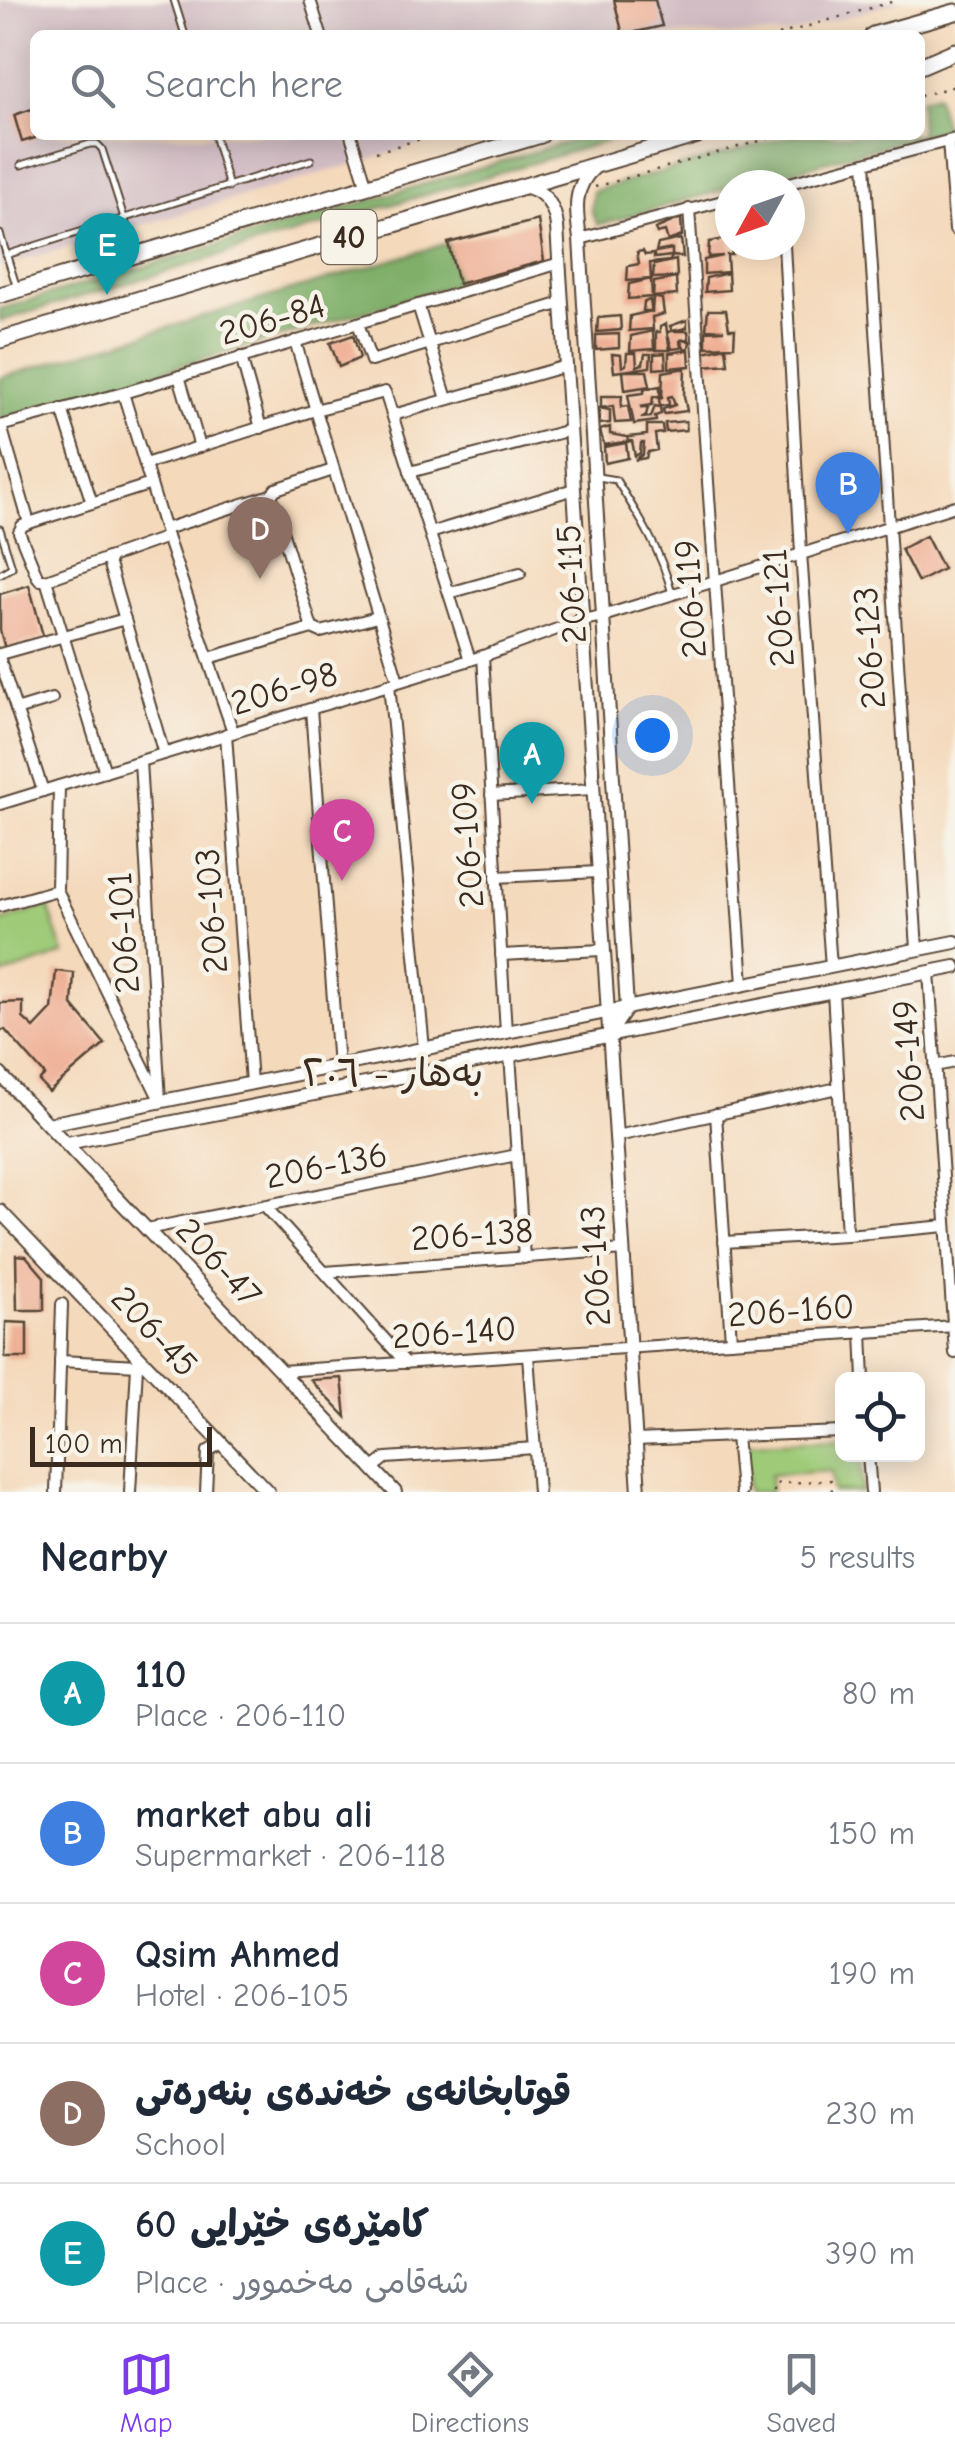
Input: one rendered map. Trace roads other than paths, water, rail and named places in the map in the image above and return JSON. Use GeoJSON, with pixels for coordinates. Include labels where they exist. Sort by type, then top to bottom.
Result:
{"type":"FeatureCollection","features":[{"type":"Feature","properties":{"kind":"highway"},"geometry":{"type":"LineString","coordinates":[[891,30],[955,9]]}},
{"type":"Feature","properties":{"kind":"highway"},"geometry":{"type":"LineString","coordinates":[[925,65],[955,51]]}},
{"type":"Feature","properties":{"kind":"highway"},"geometry":{"type":"LineString","coordinates":[[925,66],[955,61]]}},
{"type":"Feature","properties":{"kind":"highway","name":"40"},"geometry":{"type":"LineString","coordinates":[[0,294],[524,140]]}},
{"type":"Feature","properties":{"kind":"highway","name":"40"},"geometry":{"type":"LineString","coordinates":[[0,340],[681,140]]}},
{"type":"Feature","properties":{"kind":"street"},"geometry":{"type":"LineString","coordinates":[[310,0],[319,30]]}},
{"type":"Feature","properties":{"kind":"street"},"geometry":{"type":"LineString","coordinates":[[353,140],[367,187]]}},
{"type":"Feature","properties":{"kind":"street"},"geometry":{"type":"LineString","coordinates":[[805,179],[952,140],[955,230]]}},
{"type":"Feature","properties":{"kind":"street","name":"206-123"},"geometry":{"type":"LineString","coordinates":[[864,163],[917,949]]}},
{"type":"Feature","properties":{"kind":"street"},"geometry":{"type":"LineString","coordinates":[[522,186],[540,192],[556,217],[576,213],[582,182],[598,165]]}},
{"type":"Feature","properties":{"kind":"street"},"geometry":{"type":"LineString","coordinates":[[580,238],[715,203]]}},
{"type":"Feature","properties":{"kind":"street","name":"206-119"},"geometry":{"type":"LineString","coordinates":[[690,210],[743,984]]}},
{"type":"Feature","properties":{"kind":"street","name":"206-115"},"geometry":{"type":"LineString","coordinates":[[576,213],[596,476],[627,1008]]}},
{"type":"Feature","properties":{"kind":"street","name":"206-115"},"geometry":{"type":"LineString","coordinates":[[556,217],[608,1036]]}},
{"type":"Feature","properties":{"kind":"street","name":"206-121"},"geometry":{"type":"LineString","coordinates":[[785,260],[831,966]]}},
{"type":"Feature","properties":{"kind":"street","name":"206-84"},"geometry":{"type":"LineString","coordinates":[[0,426],[560,263]]}},
{"type":"Feature","properties":{"kind":"street"},"geometry":{"type":"LineString","coordinates":[[358,323],[371,361],[562,303]]}},
{"type":"Feature","properties":{"kind":"street"},"geometry":{"type":"LineString","coordinates":[[418,305],[447,399]]}},
{"type":"Feature","properties":{"kind":"street"},"geometry":{"type":"LineString","coordinates":[[295,341],[394,683],[424,1048]]}},
{"type":"Feature","properties":{"kind":"street"},"geometry":{"type":"LineString","coordinates":[[241,357],[261,428]]}},
{"type":"Feature","properties":{"kind":"street"},"geometry":{"type":"LineString","coordinates":[[392,415],[566,366]]}},
{"type":"Feature","properties":{"kind":"street"},"geometry":{"type":"LineString","coordinates":[[179,376],[200,447]]}},
{"type":"Feature","properties":{"kind":"street","name":"206-103"},"geometry":{"type":"LineString","coordinates":[[123,392],[209,658],[229,734],[251,1083]]}},
{"type":"Feature","properties":{"kind":"street"},"geometry":{"type":"LineString","coordinates":[[145,464],[385,392],[470,660]]}},
{"type":"Feature","properties":{"kind":"street"},"geometry":{"type":"LineString","coordinates":[[62,410],[92,503]]}},
{"type":"Feature","properties":{"kind":"street"},"geometry":{"type":"LineString","coordinates":[[0,426],[6,464],[29,523]]}},
{"type":"Feature","properties":{"kind":"street"},"geometry":{"type":"LineString","coordinates":[[410,472],[570,430]]}},
{"type":"Feature","properties":{"kind":"street"},"geometry":{"type":"LineString","coordinates":[[42,578],[107,558],[333,470]]}},
{"type":"Feature","properties":{"kind":"street"},"geometry":{"type":"LineString","coordinates":[[104,772],[64,636],[19,532],[29,523],[151,484]]}},
{"type":"Feature","properties":{"kind":"street"},"geometry":{"type":"LineString","coordinates":[[430,533],[574,488]]}},
{"type":"Feature","properties":{"kind":"street"},"geometry":{"type":"LineString","coordinates":[[272,495],[312,628]]}},
{"type":"Feature","properties":{"kind":"street","name":"206-98"},"geometry":{"type":"LineString","coordinates":[[0,804],[955,506]]}},
{"type":"Feature","properties":{"kind":"street"},"geometry":{"type":"LineString","coordinates":[[107,558],[164,754]]}},
{"type":"Feature","properties":{"kind":"street"},"geometry":{"type":"LineString","coordinates":[[449,593],[520,572]]}},
{"type":"Feature","properties":{"kind":"street"},"geometry":{"type":"LineString","coordinates":[[209,658],[312,628],[321,632],[377,617]]}},
{"type":"Feature","properties":{"kind":"street"},"geometry":{"type":"LineString","coordinates":[[43,791],[0,658],[125,619]]}},
{"type":"Feature","properties":{"kind":"street","name":"206-109"},"geometry":{"type":"LineString","coordinates":[[483,656],[506,1032]]}},
{"type":"Feature","properties":{"kind":"street"},"geometry":{"type":"LineString","coordinates":[[16,710],[52,700]]}},
{"type":"Feature","properties":{"kind":"street"},"geometry":{"type":"LineString","coordinates":[[311,708],[338,1066]]}},
{"type":"Feature","properties":{"kind":"street","name":"206-101"},"geometry":{"type":"LineString","coordinates":[[140,761],[160,1101]]}},
{"type":"Feature","properties":{"kind":"street"},"geometry":{"type":"LineString","coordinates":[[58,786],[57,890],[160,1101]]}},
{"type":"Feature","properties":{"kind":"street"},"geometry":{"type":"LineString","coordinates":[[491,795],[592,789]]}},
{"type":"Feature","properties":{"kind":"street"},"geometry":{"type":"LineString","coordinates":[[496,877],[598,872]]}},
{"type":"Feature","properties":{"kind":"street"},"geometry":{"type":"LineString","coordinates":[[0,906],[57,890]]}},
{"type":"Feature","properties":{"kind":"street"},"geometry":{"type":"LineString","coordinates":[[48,1124],[955,942]]}},
{"type":"Feature","properties":{"kind":"street"},"geometry":{"type":"LineString","coordinates":[[501,955],[602,950]]}},
{"type":"Feature","properties":{"kind":"street"},"geometry":{"type":"LineString","coordinates":[[67,1143],[955,967]]}},
{"type":"Feature","properties":{"kind":"street","name":"206-149"},"geometry":{"type":"LineString","coordinates":[[929,972],[955,1353]]}},
{"type":"Feature","properties":{"kind":"street"},"geometry":{"type":"LineString","coordinates":[[833,991],[847,1235]]}},
{"type":"Feature","properties":{"kind":"street"},"geometry":{"type":"LineString","coordinates":[[608,1036],[627,1008]]}},
{"type":"Feature","properties":{"kind":"street","name":"206-143"},"geometry":{"type":"LineString","coordinates":[[608,1036],[638,1492]]}},
{"type":"Feature","properties":{"kind":"street"},"geometry":{"type":"LineString","coordinates":[[510,1055],[524,1258]]}},
{"type":"Feature","properties":{"kind":"street"},"geometry":{"type":"LineString","coordinates":[[936,1066],[955,1062]]}},
{"type":"Feature","properties":{"kind":"street","name":"206-47"},"geometry":{"type":"LineString","coordinates":[[0,1074],[395,1492]]}},
{"type":"Feature","properties":{"kind":"street"},"geometry":{"type":"LineString","coordinates":[[617,1136],[838,1088]]}},
{"type":"Feature","properties":{"kind":"street"},"geometry":{"type":"LineString","coordinates":[[716,1114],[731,1341]]}},
{"type":"Feature","properties":{"kind":"street","name":"206-136"},"geometry":{"type":"LineString","coordinates":[[147,1229],[517,1155]]}},
{"type":"Feature","properties":{"kind":"street"},"geometry":{"type":"LineString","coordinates":[[265,1206],[406,1362]]}},
{"type":"Feature","properties":{"kind":"street","name":"206-45"},"geometry":{"type":"LineString","coordinates":[[0,1211],[212,1446],[268,1492]]}},
{"type":"Feature","properties":{"kind":"street"},"geometry":{"type":"LineString","coordinates":[[724,1242],[946,1226]]}},
{"type":"Feature","properties":{"kind":"street","name":"206-138"},"geometry":{"type":"LineString","coordinates":[[324,1272],[624,1250]]}},
{"type":"Feature","properties":{"kind":"street"},"geometry":{"type":"LineString","coordinates":[[56,1492],[62,1304]]}},
{"type":"Feature","properties":{"kind":"street","name":"206-160"},"geometry":{"type":"LineString","coordinates":[[630,1348],[954,1326]]}},
{"type":"Feature","properties":{"kind":"street"},"geometry":{"type":"LineString","coordinates":[[862,1332],[864,1372]]}},
{"type":"Feature","properties":{"kind":"street","name":"206-140"},"geometry":{"type":"LineString","coordinates":[[281,1371],[630,1348]]}},
{"type":"Feature","properties":{"kind":"street"},"geometry":{"type":"LineString","coordinates":[[528,1354],[538,1492]]}},
{"type":"Feature","properties":{"kind":"street"},"geometry":{"type":"LineString","coordinates":[[60,1361],[140,1364],[130,1492]]}},
{"type":"Feature","properties":{"kind":"street"},"geometry":{"type":"LineString","coordinates":[[636,1440],[835,1432]]}},
{"type":"Feature","properties":{"kind":"street"},"geometry":{"type":"LineString","coordinates":[[736,1436],[740,1492]]}},
{"type":"Feature","properties":{"kind":"street"},"geometry":{"type":"LineString","coordinates":[[206,1492],[212,1446]]}},
{"type":"Feature","properties":{"kind":"street"},"geometry":{"type":"LineString","coordinates":[[372,1468],[386,1458],[535,1448]]}},
{"type":"Feature","properties":{"kind":"street"},"geometry":{"type":"LineString","coordinates":[[868,1462],[870,1492]]}},
{"type":"Feature","properties":{"kind":"lane"},"geometry":{"type":"LineString","coordinates":[[174,0],[183,30]]}},
{"type":"Feature","properties":{"kind":"lane"},"geometry":{"type":"LineString","coordinates":[[215,140],[229,187]]}},
{"type":"Feature","properties":{"kind":"lane"},"geometry":{"type":"LineString","coordinates":[[22,165],[90,144],[102,148],[136,255]]}},
{"type":"Feature","properties":{"kind":"lane"},"geometry":{"type":"LineString","coordinates":[[6,255],[310,160]]}},
{"type":"Feature","properties":{"kind":"lane"},"geometry":{"type":"LineString","coordinates":[[0,234],[18,290]]}},
{"type":"Feature","properties":{"kind":"lane"},"geometry":{"type":"LineString","coordinates":[[596,476],[616,480],[660,556],[672,594]]}},
{"type":"Feature","properties":{"kind":"lane"},"geometry":{"type":"LineString","coordinates":[[0,528],[12,567],[0,574]]}},
{"type":"Feature","properties":{"kind":"place","name":"کامێرەی خێرایی 60"},"geometry":{"type":"Point","coordinates":[107,295]}},
{"type":"Feature","properties":{"kind":"place","name":"market abu ali"},"geometry":{"type":"Point","coordinates":[848,534]}},
{"type":"Feature","properties":{"kind":"place","name":"قوتابخانەی خەندەی بنەرەتی"},"geometry":{"type":"Point","coordinates":[260,579]}},
{"type":"Feature","properties":{"kind":"place","name":"110"},"geometry":{"type":"Point","coordinates":[532,804]}},
{"type":"Feature","properties":{"kind":"place","name":"Qsim Ahmed"},"geometry":{"type":"Point","coordinates":[342,881]}},
{"type":"Feature","properties":{"kind":"district","name":"بەهار - ٢٠٦"},"geometry":{"type":"Point","coordinates":[393,1073]}}]}
